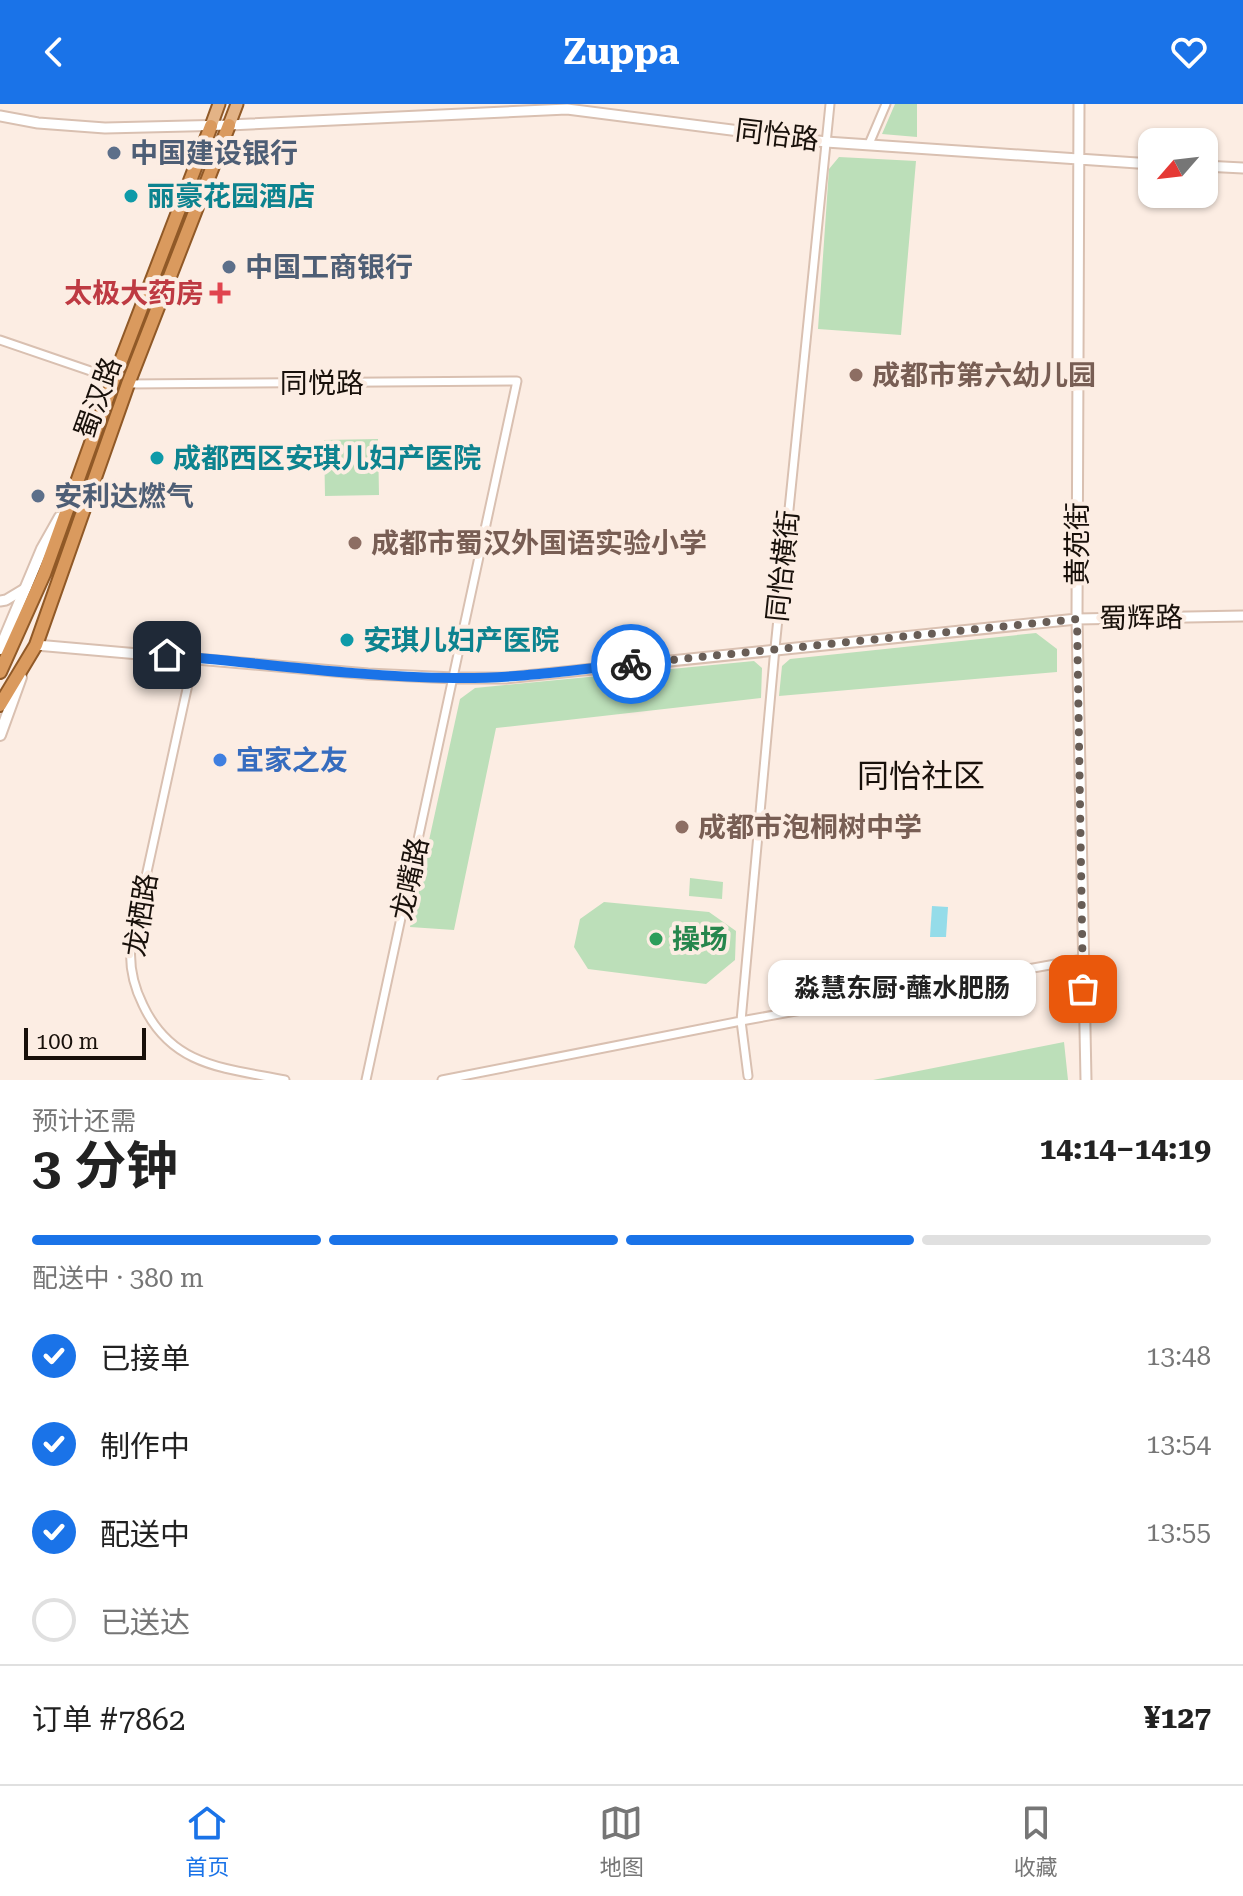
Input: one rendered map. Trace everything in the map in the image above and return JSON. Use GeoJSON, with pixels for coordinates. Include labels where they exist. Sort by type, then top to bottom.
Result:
{"type":"FeatureCollection","features":[{"type":"Feature","properties":{"kind":"highway","name":"蜀汉路"},"geometry":{"type":"LineString","coordinates":[[0,705],[36,645],[128,384],[229,125]]}},
{"type":"Feature","properties":{"kind":"highway","name":"蜀汉路"},"geometry":{"type":"LineString","coordinates":[[0,672],[44,574],[114,379],[211,126]]}},
{"type":"Feature","properties":{"kind":"main road","name":"蜀汉路"},"geometry":{"type":"LineString","coordinates":[[211,126],[219,104]]}},
{"type":"Feature","properties":{"kind":"main road","name":"蜀汉路"},"geometry":{"type":"LineString","coordinates":[[229,125],[237,104]]}},
{"type":"Feature","properties":{"kind":"main road"},"geometry":{"type":"LineString","coordinates":[[1,646],[42,549],[74,490]]}},
{"type":"Feature","properties":{"kind":"main road"},"geometry":{"type":"LineString","coordinates":[[0,735],[28,659]]}},
{"type":"Feature","properties":{"kind":"street","name":"同怡横街"},"geometry":{"type":"LineString","coordinates":[[748,1076],[741,1021],[830,104]]}},
{"type":"Feature","properties":{"kind":"street"},"geometry":{"type":"LineString","coordinates":[[869,144],[886,104]]}},
{"type":"Feature","properties":{"kind":"street","name":"黄苑街"},"geometry":{"type":"LineString","coordinates":[[1079,104],[1077,619],[1086,1080]]}},
{"type":"Feature","properties":{"kind":"street","name":"同怡路"},"geometry":{"type":"LineString","coordinates":[[0,116],[38,123],[105,128],[211,126],[567,107],[826,142],[1138,163]]}},
{"type":"Feature","properties":{"kind":"street"},"geometry":{"type":"LineString","coordinates":[[1218,167],[1243,168]]}},
{"type":"Feature","properties":{"kind":"street"},"geometry":{"type":"LineString","coordinates":[[0,340],[114,379]]}},
{"type":"Feature","properties":{"kind":"street","name":"同悦路"},"geometry":{"type":"LineString","coordinates":[[128,384],[517,381]]}},
{"type":"Feature","properties":{"kind":"street","name":"龙嘴路"},"geometry":{"type":"LineString","coordinates":[[366,1080],[517,381]]}},
{"type":"Feature","properties":{"kind":"street"},"geometry":{"type":"LineString","coordinates":[[0,601],[26,588]]}},
{"type":"Feature","properties":{"kind":"street","name":"蜀辉路"},"geometry":{"type":"LineString","coordinates":[[36,645],[368,674],[506,678],[1077,619],[1243,616]]}},
{"type":"Feature","properties":{"kind":"street"},"geometry":{"type":"LineString","coordinates":[[0,625],[1,646]]}},
{"type":"Feature","properties":{"kind":"street","name":"龙栖路"},"geometry":{"type":"LineString","coordinates":[[194,657],[131,945],[132,972],[137,993],[148,1015],[172,1046],[222,1068],[285,1080]]}},
{"type":"Feature","properties":{"kind":"street"},"geometry":{"type":"LineString","coordinates":[[442,1080],[741,1021],[1083,959]]}},
{"type":"Feature","properties":{"kind":"green space"},"geometry":{"type":"Polygon","coordinates":[[[895,104],[917,104],[917,137],[882,134],[895,104]]]}},
{"type":"Feature","properties":{"kind":"green space"},"geometry":{"type":"Polygon","coordinates":[[[839,157],[916,161],[901,335],[818,329],[829,169],[839,157]]]}},
{"type":"Feature","properties":{"kind":"green space"},"geometry":{"type":"Polygon","coordinates":[[[378,439],[379,495],[325,496],[324,440],[378,439]]]}},
{"type":"Feature","properties":{"kind":"green space"},"geometry":{"type":"Polygon","coordinates":[[[1036,633],[1057,649],[1057,672],[779,696],[782,666],[790,659],[1036,633]]]}},
{"type":"Feature","properties":{"kind":"green space"},"geometry":{"type":"Polygon","coordinates":[[[754,661],[762,668],[761,698],[496,728],[454,930],[410,927],[460,699],[475,688],[754,661]]]}},
{"type":"Feature","properties":{"kind":"green space"},"geometry":{"type":"Polygon","coordinates":[[[690,878],[723,882],[722,899],[689,896],[690,878]]]}},
{"type":"Feature","properties":{"kind":"green space","name":"操场"},"geometry":{"type":"Polygon","coordinates":[[[604,902],[709,912],[736,931],[735,960],[706,984],[588,969],[574,947],[580,919],[604,902]]]}},
{"type":"Feature","properties":{"kind":"green space"},"geometry":{"type":"Polygon","coordinates":[[[1064,1042],[1068,1080],[873,1080],[1064,1042]]]}},
{"type":"Feature","properties":{"kind":"water"},"geometry":{"type":"Polygon","coordinates":[[[932,906],[948,907],[946,937],[930,937],[932,906]]]}},
{"type":"Feature","properties":{"kind":"way so far"},"geometry":{"type":"LineString","coordinates":[[631,664],[1077,619],[1083,989]]}},
{"type":"Feature","properties":{"kind":"place","name":"中国建设银行"},"geometry":{"type":"Point","coordinates":[114,153]}},
{"type":"Feature","properties":{"kind":"place","name":"丽豪花园酒店"},"geometry":{"type":"Point","coordinates":[131,196]}},
{"type":"Feature","properties":{"kind":"place","name":"中国工商银行"},"geometry":{"type":"Point","coordinates":[229,267]}},
{"type":"Feature","properties":{"kind":"place","name":"太极大药房"},"geometry":{"type":"Point","coordinates":[220,293]}},
{"type":"Feature","properties":{"kind":"place","name":"成都市第六幼儿园"},"geometry":{"type":"Point","coordinates":[856,375]}},
{"type":"Feature","properties":{"kind":"place","name":"成都西区安琪儿妇产医院"},"geometry":{"type":"Point","coordinates":[157,458]}},
{"type":"Feature","properties":{"kind":"place","name":"安利达燃气"},"geometry":{"type":"Point","coordinates":[38,496]}},
{"type":"Feature","properties":{"kind":"place","name":"成都市蜀汉外国语实验小学"},"geometry":{"type":"Point","coordinates":[355,543]}},
{"type":"Feature","properties":{"kind":"place","name":"安琪儿妇产医院"},"geometry":{"type":"Point","coordinates":[347,640]}},
{"type":"Feature","properties":{"kind":"place","name":"宜家之友"},"geometry":{"type":"Point","coordinates":[220,760]}},
{"type":"Feature","properties":{"kind":"place","name":"成都市泡桐树中学"},"geometry":{"type":"Point","coordinates":[682,827]}},
{"type":"Feature","properties":{"kind":"place","name":"操场"},"geometry":{"type":"Point","coordinates":[656,939]}},
{"type":"Feature","properties":{"kind":"place","name":"淼慧东厨·蘸水肥肠"},"geometry":{"type":"Point","coordinates":[1083,989]}},
{"type":"Feature","properties":{"kind":"district","name":"同怡社区"},"geometry":{"type":"Point","coordinates":[921,776]}},
{"type":"Feature","properties":{"kind":"route"},"geometry":{"type":"LineString","coordinates":[[167,655],[368,674],[454,678],[506,678],[631,664]]}}]}
